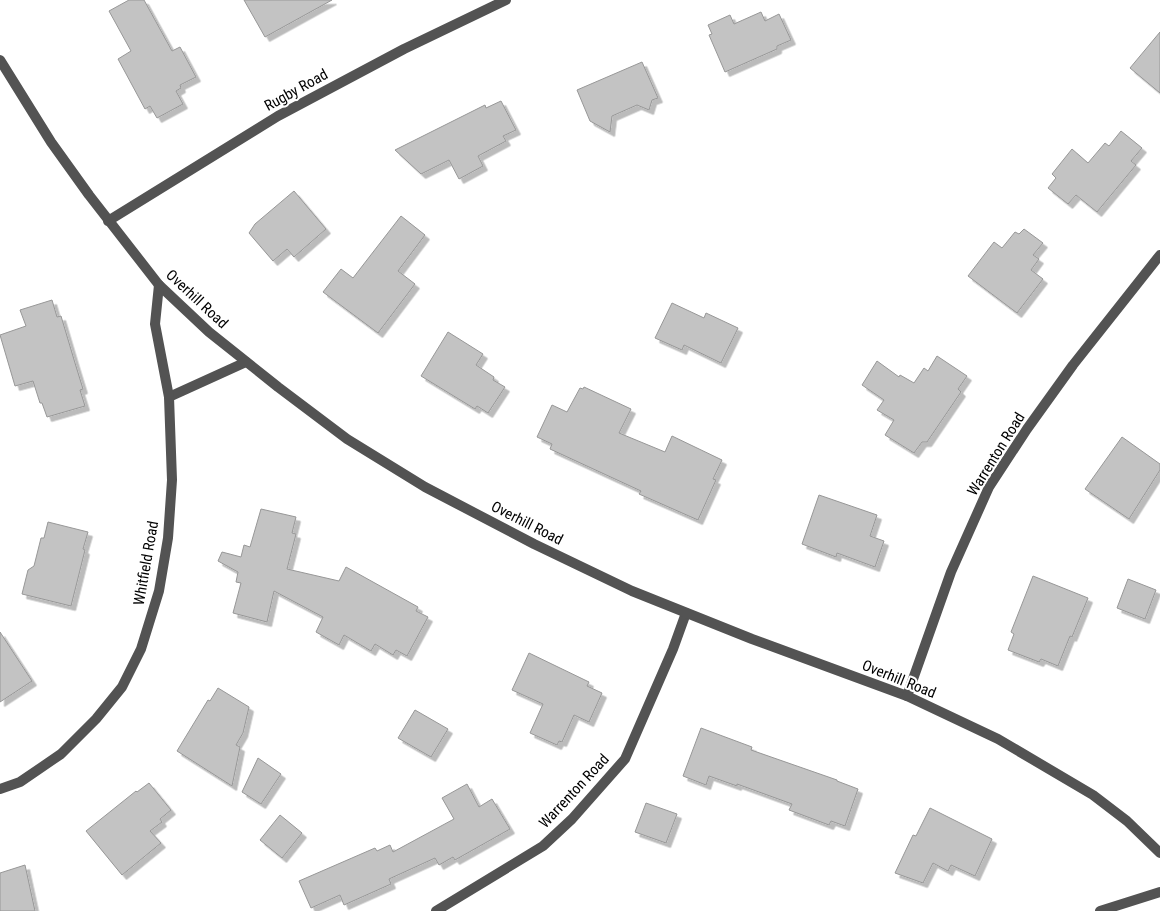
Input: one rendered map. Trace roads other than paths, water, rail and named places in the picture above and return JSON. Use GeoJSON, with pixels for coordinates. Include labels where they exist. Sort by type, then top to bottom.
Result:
{"type":"FeatureCollection","features":[{"type":"Feature","properties":{"kind":"street","name":"Rugby Road"},"geometry":{"type":"LineString","coordinates":[[108,221],[278,116],[404,49],[506,0]]}},
{"type":"Feature","properties":{"kind":"street","name":"Overhill Road"},"geometry":{"type":"LineString","coordinates":[[0,60],[51,142],[88,195],[159,285],[208,332],[347,439],[425,487],[534,544],[632,591],[752,639],[907,696],[998,739],[1052,769],[1093,795],[1127,821],[1160,853]]}},
{"type":"Feature","properties":{"kind":"street","name":"Warrenton Road"},"geometry":{"type":"LineString","coordinates":[[907,696],[951,572],[989,487],[1027,429],[1073,365],[1160,255]]}},
{"type":"Feature","properties":{"kind":"street","name":"Whitfield Road"},"geometry":{"type":"LineString","coordinates":[[0,789],[20,782],[61,754],[96,719],[122,686],[141,649],[159,591],[168,538],[172,480],[169,397],[155,324],[159,285]]}},
{"type":"Feature","properties":{"kind":"street"},"geometry":{"type":"LineString","coordinates":[[169,397],[246,362]]}},
{"type":"Feature","properties":{"kind":"street","name":"Warrenton Road"},"geometry":{"type":"LineString","coordinates":[[436,911],[543,846],[572,819],[625,759],[673,649],[686,613]]}},
{"type":"Feature","properties":{"kind":"street"},"geometry":{"type":"LineString","coordinates":[[1100,911],[1160,892]]}}]}
